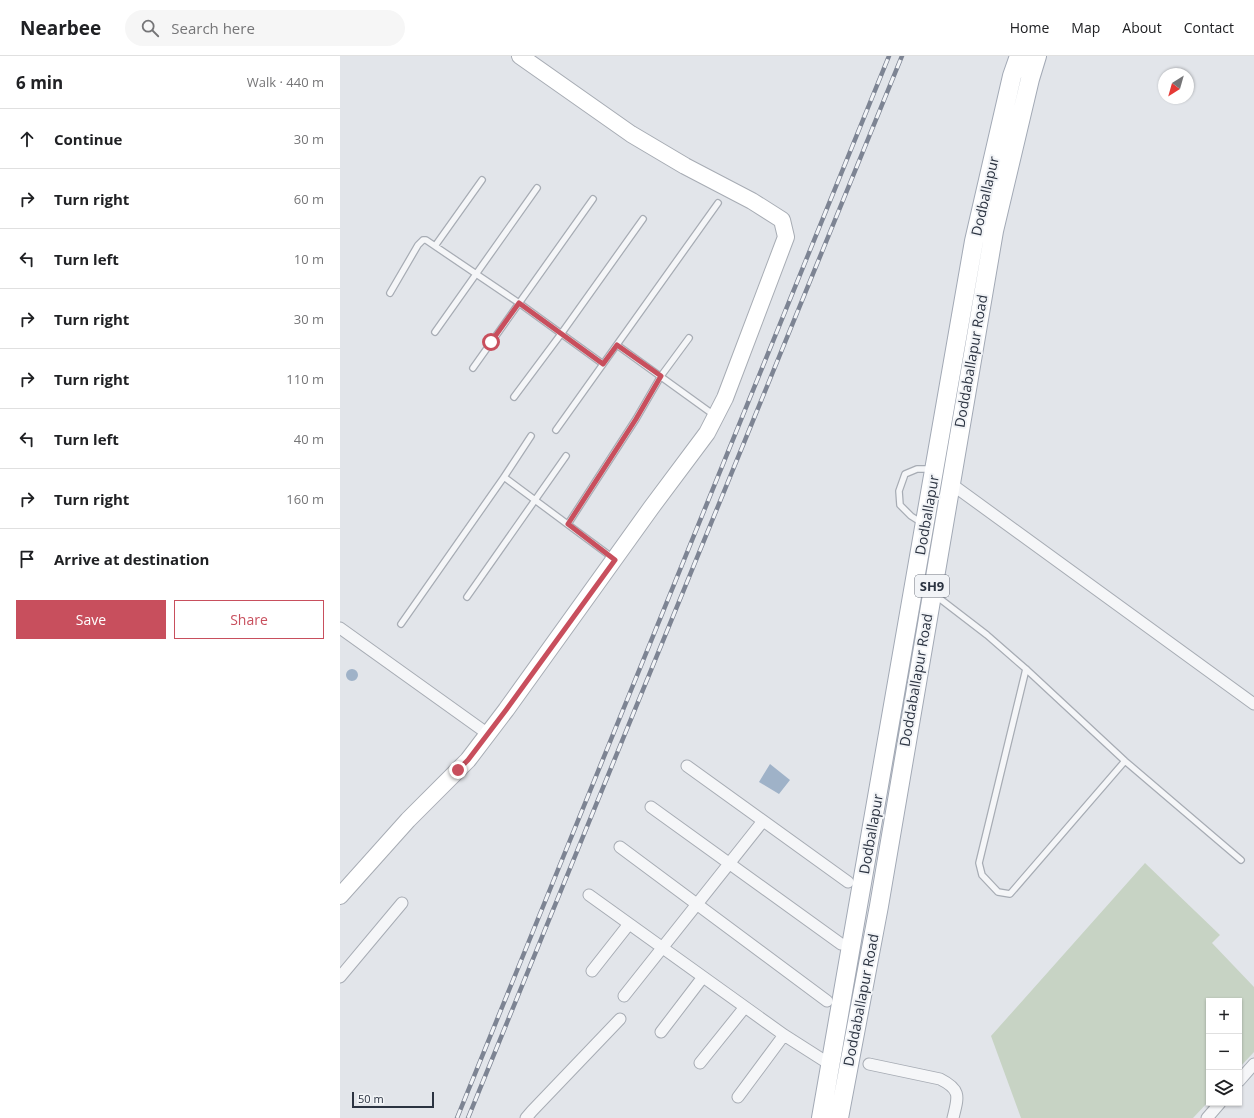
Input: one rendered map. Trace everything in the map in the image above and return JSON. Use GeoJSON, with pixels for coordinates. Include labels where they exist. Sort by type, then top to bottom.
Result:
{"type":"FeatureCollection","features":[{"type":"Feature","properties":{"kind":"main road","name":"Dodballapur"},"geometry":{"type":"LineString","coordinates":[[822,1118],[974,241],[1012,76],[1019,56]]}},
{"type":"Feature","properties":{"kind":"main road","name":"Doddaballapur Road"},"geometry":{"type":"LineString","coordinates":[[839,1118],[879,906],[931,592],[994,231],[1030,79],[1037,56]]}},
{"type":"Feature","properties":{"kind":"street"},"geometry":{"type":"LineString","coordinates":[[340,896],[408,820],[468,760],[706,433],[725,398],[786,237],[782,220],[752,201],[686,166],[631,134],[520,56]]}},
{"type":"Feature","properties":{"kind":"street"},"geometry":{"type":"LineString","coordinates":[[950,483],[1254,704]]}},
{"type":"Feature","properties":{"kind":"street"},"geometry":{"type":"LineString","coordinates":[[340,628],[488,734]]}},
{"type":"Feature","properties":{"kind":"street"},"geometry":{"type":"LineString","coordinates":[[687,766],[848,882]]}},
{"type":"Feature","properties":{"kind":"street"},"geometry":{"type":"LineString","coordinates":[[651,807],[841,944]]}},
{"type":"Feature","properties":{"kind":"street"},"geometry":{"type":"LineString","coordinates":[[624,996],[763,821]]}},
{"type":"Feature","properties":{"kind":"street"},"geometry":{"type":"LineString","coordinates":[[620,847],[827,1001]]}},
{"type":"Feature","properties":{"kind":"street"},"geometry":{"type":"LineString","coordinates":[[589,896],[784,1035],[831,1065]]}},
{"type":"Feature","properties":{"kind":"street"},"geometry":{"type":"LineString","coordinates":[[340,977],[402,903]]}},
{"type":"Feature","properties":{"kind":"street"},"geometry":{"type":"LineString","coordinates":[[592,971],[628,924]]}},
{"type":"Feature","properties":{"kind":"street"},"geometry":{"type":"LineString","coordinates":[[661,1032],[703,977]]}},
{"type":"Feature","properties":{"kind":"street"},"geometry":{"type":"LineString","coordinates":[[700,1063],[744,1007]]}},
{"type":"Feature","properties":{"kind":"street"},"geometry":{"type":"LineString","coordinates":[[526,1118],[620,1019]]}},
{"type":"Feature","properties":{"kind":"street"},"geometry":{"type":"LineString","coordinates":[[738,1097],[784,1035]]}},
{"type":"Feature","properties":{"kind":"street"},"geometry":{"type":"LineString","coordinates":[[869,1064],[940,1079],[948,1083],[958,1094],[953,1118]]}},
{"type":"Feature","properties":{"kind":"street"},"geometry":{"type":"LineString","coordinates":[[1242,1078],[1254,1064]]}},
{"type":"Feature","properties":{"kind":"street"},"geometry":{"type":"LineString","coordinates":[[1207,1118],[1217,1106]]}},
{"type":"Feature","properties":{"kind":"lane"},"geometry":{"type":"LineString","coordinates":[[435,246],[482,180]]}},
{"type":"Feature","properties":{"kind":"lane"},"geometry":{"type":"LineString","coordinates":[[435,332],[538,188]]}},
{"type":"Feature","properties":{"kind":"lane"},"geometry":{"type":"LineString","coordinates":[[472,368],[593,199]]}},
{"type":"Feature","properties":{"kind":"lane"},"geometry":{"type":"LineString","coordinates":[[556,430],[718,203]]}},
{"type":"Feature","properties":{"kind":"lane"},"geometry":{"type":"LineString","coordinates":[[514,397],[643,219]]}},
{"type":"Feature","properties":{"kind":"lane"},"geometry":{"type":"LineString","coordinates":[[390,293],[420,242],[426,240],[519,303],[603,364]]}},
{"type":"Feature","properties":{"kind":"lane"},"geometry":{"type":"LineString","coordinates":[[568,524],[636,419],[661,376],[689,338]]}},
{"type":"Feature","properties":{"kind":"lane"},"geometry":{"type":"LineString","coordinates":[[617,345],[716,416]]}},
{"type":"Feature","properties":{"kind":"lane"},"geometry":{"type":"LineString","coordinates":[[401,624],[531,436]]}},
{"type":"Feature","properties":{"kind":"lane"},"geometry":{"type":"LineString","coordinates":[[467,597],[566,456]]}},
{"type":"Feature","properties":{"kind":"lane"},"geometry":{"type":"LineString","coordinates":[[925,525],[911,516],[900,505],[899,491],[905,474],[917,469],[935,469]]}},
{"type":"Feature","properties":{"kind":"lane"},"geometry":{"type":"LineString","coordinates":[[504,477],[615,560]]}},
{"type":"Feature","properties":{"kind":"lane"},"geometry":{"type":"LineString","coordinates":[[931,592],[987,635],[1125,761],[1241,860]]}},
{"type":"Feature","properties":{"kind":"lane"},"geometry":{"type":"LineString","coordinates":[[1026,669],[979,862],[982,876],[998,892],[1010,894],[1125,761]]}},
{"type":"Feature","properties":{"kind":"green space"},"geometry":{"type":"Polygon","coordinates":[[[1145,863],[1220,935],[1212,943],[1254,987],[1254,1052],[1242,1065],[1242,998],[1206,998],[1206,1104],[1193,1118],[1021,1118],[991,1036],[1145,863]]]}},
{"type":"Feature","properties":{"kind":"water"},"geometry":{"type":"Polygon","coordinates":[[[350,669],[354,669],[358,675],[354,681],[350,681],[346,677],[346,673],[350,669]]]}},
{"type":"Feature","properties":{"kind":"water"},"geometry":{"type":"Polygon","coordinates":[[[770,764],[790,780],[779,794],[759,782],[770,764]]]}},
{"type":"Feature","properties":{"kind":"railway"},"geometry":{"type":"LineString","coordinates":[[457,1118],[889,56]]}},
{"type":"Feature","properties":{"kind":"railway"},"geometry":{"type":"LineString","coordinates":[[468,1118],[902,56]]}},
{"type":"Feature","properties":{"kind":"route"},"geometry":{"type":"LineString","coordinates":[[458,770],[468,760],[506,710],[615,560],[568,524],[636,419],[661,376],[617,345],[603,364],[519,303],[491,342]]}}]}
